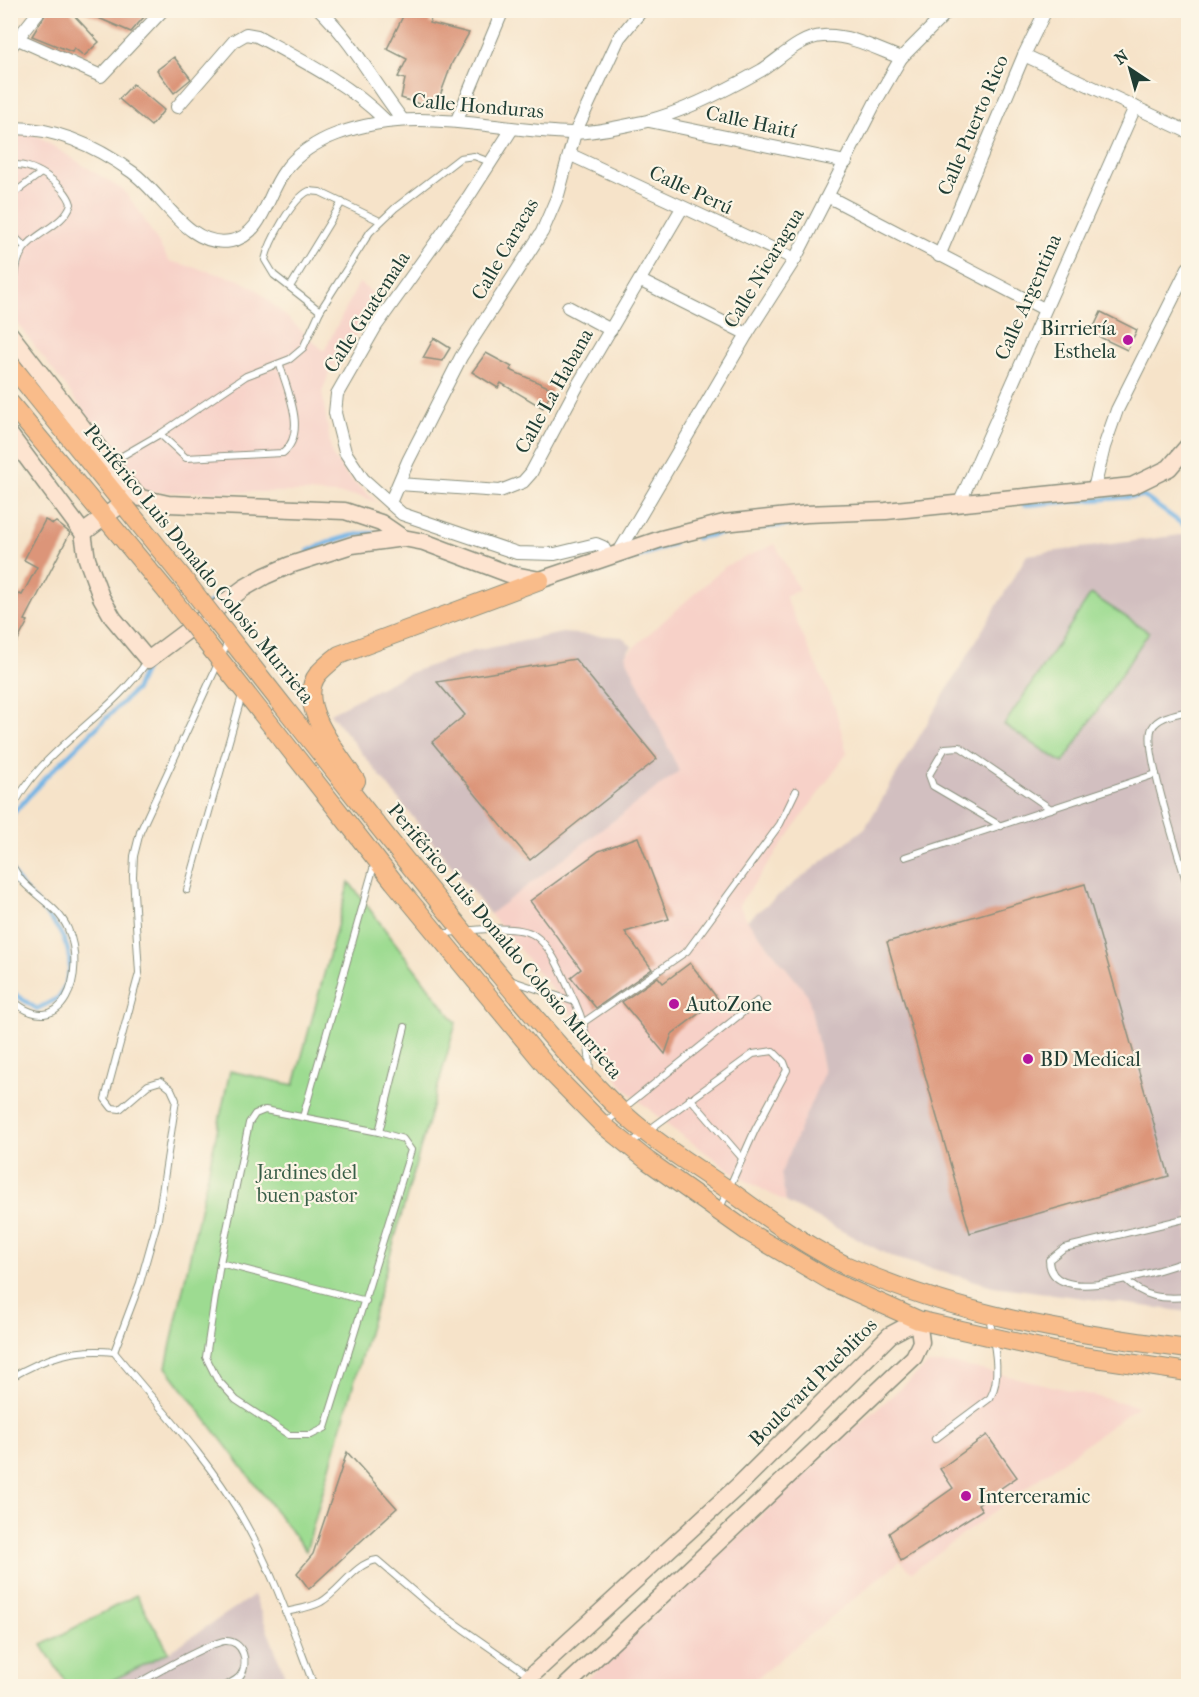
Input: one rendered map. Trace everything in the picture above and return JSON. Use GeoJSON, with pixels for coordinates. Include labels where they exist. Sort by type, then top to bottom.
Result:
{"type":"FeatureCollection","features":[{"type":"Feature","properties":{"kind":"main road","name":"Periférico Luis Donaldo Colosio Murrieta"},"geometry":{"type":"LineString","coordinates":[[10,364],[230,638],[248,679],[376,859],[576,1099],[603,1125],[719,1212],[831,1281],[918,1320],[1062,1353],[1188,1372]]}},
{"type":"Feature","properties":{"kind":"main road","name":"Periférico Luis Donaldo Colosio Murrieta"},"geometry":{"type":"LineString","coordinates":[[10,403],[167,592],[219,660],[248,679],[401,854],[591,1082],[645,1130],[762,1214],[842,1263],[896,1286],[965,1310],[1067,1333],[1188,1349]]}},
{"type":"Feature","properties":{"kind":"main road"},"geometry":{"type":"LineString","coordinates":[[401,854],[313,711],[310,697],[317,674],[339,655],[540,580]]}},
{"type":"Feature","properties":{"kind":"main road"},"geometry":{"type":"LineString","coordinates":[[896,1286],[918,1320],[965,1310]]}},
{"type":"Feature","properties":{"kind":"street"},"geometry":{"type":"LineString","coordinates":[[39,10],[14,44],[101,76],[164,10]]}},
{"type":"Feature","properties":{"kind":"street"},"geometry":{"type":"LineString","coordinates":[[320,10],[348,41],[376,85],[402,119]]}},
{"type":"Feature","properties":{"kind":"street"},"geometry":{"type":"LineString","coordinates":[[457,120],[503,10]]}},
{"type":"Feature","properties":{"kind":"street","name":"Calle Caracas"},"geometry":{"type":"LineString","coordinates":[[390,503],[461,357],[542,232],[571,155],[575,133],[619,38],[642,10]]}},
{"type":"Feature","properties":{"kind":"street","name":"Calle Nicaragua"},"geometry":{"type":"LineString","coordinates":[[614,554],[795,259],[829,197],[876,101],[901,58],[949,10]]}},
{"type":"Feature","properties":{"kind":"street","name":"Calle Puerto Rico"},"geometry":{"type":"LineString","coordinates":[[939,256],[1024,55],[1046,10]]}},
{"type":"Feature","properties":{"kind":"street"},"geometry":{"type":"LineString","coordinates":[[177,107],[234,41],[246,34],[257,36],[339,82],[386,120]]}},
{"type":"Feature","properties":{"kind":"street","name":"Calle Honduras"},"geometry":{"type":"LineString","coordinates":[[10,128],[52,132],[95,148],[134,173],[198,237],[218,242],[240,239],[249,233],[283,172],[306,150],[333,135],[386,120],[457,120],[512,129],[575,133],[648,121],[728,89],[816,36],[842,37],[901,58]]}},
{"type":"Feature","properties":{"kind":"street"},"geometry":{"type":"LineString","coordinates":[[1024,55],[1188,132]]}},
{"type":"Feature","properties":{"kind":"street","name":"Calle Argentina"},"geometry":{"type":"LineString","coordinates":[[959,504],[1135,107]]}},
{"type":"Feature","properties":{"kind":"street","name":"Calle Haití"},"geometry":{"type":"LineString","coordinates":[[648,121],[846,162]]}},
{"type":"Feature","properties":{"kind":"street","name":"Calle Guatemala"},"geometry":{"type":"LineString","coordinates":[[512,129],[376,326],[338,394],[335,413],[345,452],[363,479],[402,514],[517,553],[555,554],[596,544],[614,554]]}},
{"type":"Feature","properties":{"kind":"street","name":"Calle Perú"},"geometry":{"type":"LineString","coordinates":[[571,155],[795,259]]}},
{"type":"Feature","properties":{"kind":"street"},"geometry":{"type":"LineString","coordinates":[[829,197],[1044,309]]}},
{"type":"Feature","properties":{"kind":"street","name":"Calle La Habana"},"geometry":{"type":"LineString","coordinates":[[399,484],[500,491],[523,482],[531,473],[579,383],[682,208]]}},
{"type":"Feature","properties":{"kind":"street"},"geometry":{"type":"LineString","coordinates":[[1094,489],[1104,447],[1117,410],[1188,268]]}},
{"type":"Feature","properties":{"kind":"street"},"geometry":{"type":"LineString","coordinates":[[641,281],[747,334]]}},
{"type":"Feature","properties":{"kind":"street"},"geometry":{"type":"LineString","coordinates":[[568,307],[610,330]]}},
{"type":"Feature","properties":{"kind":"street"},"geometry":{"type":"LineString","coordinates":[[10,334],[110,463],[141,498],[153,502],[345,511],[381,523],[402,538]]}},
{"type":"Feature","properties":{"kind":"street"},"geometry":{"type":"LineString","coordinates":[[14,445],[83,533],[87,559],[101,597],[113,618],[148,660],[265,576],[290,565],[352,545],[402,538],[424,542],[509,574],[540,580],[614,554],[724,523],[806,514],[886,511],[1132,486],[1169,468],[1188,446]]}},
{"type":"Feature","properties":{"kind":"street"},"geometry":{"type":"LineString","coordinates":[[83,533],[123,503]]}},
{"type":"Feature","properties":{"kind":"street"},"geometry":{"type":"LineString","coordinates":[[566,1686],[914,1357],[921,1342],[918,1320]]}},
{"type":"Feature","properties":{"kind":"street","name":"Boulevard Pueblitos"},"geometry":{"type":"LineString","coordinates":[[525,1681],[738,1486],[890,1335],[918,1320]]}},
{"type":"Feature","properties":{"kind":"street"},"geometry":{"type":"LineString","coordinates":[[738,1486],[735,1500],[738,1506],[756,1506]]}},
{"type":"Feature","properties":{"kind":"street"},"geometry":{"type":"LineString","coordinates":[[681,1538],[696,1540],[702,1548],[702,1557]]}},
{"type":"Feature","properties":{"kind":"lane"},"geometry":{"type":"LineString","coordinates":[[110,463],[160,434],[246,376],[280,364],[303,348],[320,311],[380,221],[460,158],[466,155],[474,156],[490,162]]}},
{"type":"Feature","properties":{"kind":"lane"},"geometry":{"type":"LineString","coordinates":[[10,166],[27,165],[41,172],[68,196],[71,204],[67,213],[26,247],[16,268],[15,298],[10,312]]}},
{"type":"Feature","properties":{"kind":"lane"},"geometry":{"type":"LineString","coordinates":[[10,196],[41,172]]}},
{"type":"Feature","properties":{"kind":"lane"},"geometry":{"type":"LineString","coordinates":[[320,311],[268,269],[265,261],[268,247],[297,201],[307,192],[320,192],[380,221]]}},
{"type":"Feature","properties":{"kind":"lane"},"geometry":{"type":"LineString","coordinates":[[290,287],[342,202]]}},
{"type":"Feature","properties":{"kind":"lane"},"geometry":{"type":"LineString","coordinates":[[10,232],[26,247]]}},
{"type":"Feature","properties":{"kind":"lane"},"geometry":{"type":"LineString","coordinates":[[160,434],[186,458],[283,453],[294,441],[297,429],[280,364]]}},
{"type":"Feature","properties":{"kind":"lane"},"geometry":{"type":"LineString","coordinates":[[114,1352],[140,1282],[158,1219],[176,1101],[171,1089],[161,1081],[148,1085],[120,1109],[112,1108],[105,1099],[139,973],[134,856],[140,832],[230,638]]}},
{"type":"Feature","properties":{"kind":"lane"},"geometry":{"type":"LineString","coordinates":[[10,814],[17,799],[39,772],[134,682],[148,660]]}},
{"type":"Feature","properties":{"kind":"lane"},"geometry":{"type":"LineString","coordinates":[[187,890],[248,679]]}},
{"type":"Feature","properties":{"kind":"lane"},"geometry":{"type":"LineString","coordinates":[[1188,711],[1160,720],[1153,726],[1150,749],[1188,888]]}},
{"type":"Feature","properties":{"kind":"lane"},"geometry":{"type":"LineString","coordinates":[[1001,826],[933,786],[929,776],[945,748],[960,747],[1052,809]]}},
{"type":"Feature","properties":{"kind":"lane"},"geometry":{"type":"LineString","coordinates":[[905,857],[1156,774]]}},
{"type":"Feature","properties":{"kind":"lane"},"geometry":{"type":"LineString","coordinates":[[584,1022],[687,951],[780,824],[796,790]]}},
{"type":"Feature","properties":{"kind":"lane"},"geometry":{"type":"LineString","coordinates":[[303,1117],[376,859]]}},
{"type":"Feature","properties":{"kind":"lane"},"geometry":{"type":"LineString","coordinates":[[10,863],[23,882],[51,906],[68,927],[75,946],[77,965],[72,986],[57,1009],[42,1016],[33,1014],[10,998]]}},
{"type":"Feature","properties":{"kind":"lane"},"geometry":{"type":"LineString","coordinates":[[437,934],[512,930],[534,934],[548,950],[584,1022],[590,1049],[591,1082],[576,1099]]}},
{"type":"Feature","properties":{"kind":"lane"},"geometry":{"type":"LineString","coordinates":[[500,975],[575,1002]]}},
{"type":"Feature","properties":{"kind":"lane"},"geometry":{"type":"LineString","coordinates":[[603,1125],[757,1000]]}},
{"type":"Feature","properties":{"kind":"lane"},"geometry":{"type":"LineString","coordinates":[[379,1132],[405,1027]]}},
{"type":"Feature","properties":{"kind":"lane"},"geometry":{"type":"LineString","coordinates":[[628,1145],[645,1130],[753,1053],[773,1051],[784,1062],[787,1070],[742,1158],[719,1212]]}},
{"type":"Feature","properties":{"kind":"lane"},"geometry":{"type":"LineString","coordinates":[[690,1098],[742,1158]]}},
{"type":"Feature","properties":{"kind":"lane"},"geometry":{"type":"LineString","coordinates":[[265,1110],[303,1117],[403,1139],[411,1150],[325,1428],[311,1436],[288,1435],[236,1400],[210,1370],[206,1357],[207,1338],[220,1263],[252,1118],[259,1111],[265,1110]]}},
{"type":"Feature","properties":{"kind":"lane"},"geometry":{"type":"LineString","coordinates":[[1188,1218],[1064,1248],[1049,1260],[1049,1269],[1054,1277],[1074,1286],[1125,1279],[1188,1261]]}},
{"type":"Feature","properties":{"kind":"lane"},"geometry":{"type":"LineString","coordinates":[[220,1263],[366,1301]]}},
{"type":"Feature","properties":{"kind":"lane"},"geometry":{"type":"LineString","coordinates":[[1125,1279],[1137,1291],[1150,1296],[1188,1297]]}},
{"type":"Feature","properties":{"kind":"lane"},"geometry":{"type":"LineString","coordinates":[[935,1439],[990,1398],[993,1392],[995,1365],[989,1315]]}},
{"type":"Feature","properties":{"kind":"lane"},"geometry":{"type":"LineString","coordinates":[[10,1378],[49,1357],[93,1350],[114,1352],[204,1463],[239,1513],[260,1551],[314,1686]]}},
{"type":"Feature","properties":{"kind":"lane"},"geometry":{"type":"LineString","coordinates":[[285,1612],[311,1607],[322,1601],[364,1565],[377,1560],[525,1681]]}},
{"type":"Feature","properties":{"kind":"lane"},"geometry":{"type":"LineString","coordinates":[[133,1686],[210,1646],[226,1641],[238,1645],[244,1656],[245,1667],[240,1677],[225,1686]]}},
{"type":"Feature","properties":{"kind":"shaded area"},"geometry":{"type":"Polygon","coordinates":[[[32,133],[123,190],[138,209],[169,261],[237,279],[256,289],[324,351],[359,283],[383,300],[331,368],[322,392],[332,455],[348,477],[377,502],[359,496],[309,492],[146,492],[11,315],[11,136],[32,133]]]}},
{"type":"Feature","properties":{"kind":"shaded area"},"geometry":{"type":"Polygon","coordinates":[[[1188,534],[1188,1312],[993,1286],[894,1258],[786,1202],[781,1173],[824,1072],[808,995],[747,920],[865,828],[1027,555],[1188,534]]]}},
{"type":"Feature","properties":{"kind":"shaded area"},"geometry":{"type":"Polygon","coordinates":[[[775,544],[799,590],[785,596],[835,707],[847,753],[739,905],[747,920],[808,995],[824,1073],[781,1173],[786,1202],[743,1179],[670,1127],[624,1088],[568,1008],[490,914],[677,771],[625,655],[726,566],[775,544]]]}},
{"type":"Feature","properties":{"kind":"shaded area"},"geometry":{"type":"Polygon","coordinates":[[[562,633],[622,637],[632,646],[625,655],[679,771],[490,914],[330,713],[409,673],[474,651],[562,633]]]}},
{"type":"Feature","properties":{"kind":"shaded area"},"geometry":{"type":"Polygon","coordinates":[[[928,1364],[956,1364],[1138,1406],[912,1572],[900,1561],[747,1686],[580,1686],[832,1449],[928,1364]]]}},
{"type":"Feature","properties":{"kind":"shaded area"},"geometry":{"type":"Polygon","coordinates":[[[136,1595],[169,1652],[254,1595],[289,1686],[68,1686],[42,1645],[136,1595]]]}},
{"type":"Feature","properties":{"kind":"green space"},"geometry":{"type":"Polygon","coordinates":[[[1091,594],[1149,632],[1063,763],[1004,725],[1091,594]]]}},
{"type":"Feature","properties":{"kind":"green space","name":"Jardines del buen pastor"},"geometry":{"type":"Polygon","coordinates":[[[349,882],[456,1023],[306,1551],[166,1367],[230,1071],[294,1085],[349,882]]]}},
{"type":"Feature","properties":{"kind":"green space"},"geometry":{"type":"Polygon","coordinates":[[[136,1595],[169,1652],[101,1686],[68,1686],[42,1645],[136,1595]]]}},
{"type":"Feature","properties":{"kind":"building"},"geometry":{"type":"Polygon","coordinates":[[[48,10],[69,10],[99,42],[84,56],[74,48],[72,52],[32,36],[48,10]]]}},
{"type":"Feature","properties":{"kind":"building"},"geometry":{"type":"Polygon","coordinates":[[[80,10],[150,10],[131,32],[80,10]]]}},
{"type":"Feature","properties":{"kind":"building"},"geometry":{"type":"Polygon","coordinates":[[[406,10],[431,10],[429,14],[433,15],[429,23],[469,33],[452,63],[435,109],[401,98],[405,79],[398,77],[407,59],[387,49],[406,10]]]}},
{"type":"Feature","properties":{"kind":"building"},"geometry":{"type":"Polygon","coordinates":[[[174,57],[191,79],[174,93],[157,70],[174,57]]]}},
{"type":"Feature","properties":{"kind":"building"},"geometry":{"type":"Polygon","coordinates":[[[133,84],[164,110],[151,126],[119,99],[133,84]]]}},
{"type":"Feature","properties":{"kind":"building"},"geometry":{"type":"Polygon","coordinates":[[[1101,312],[1137,330],[1127,350],[1091,333],[1101,312]]]}},
{"type":"Feature","properties":{"kind":"building"},"geometry":{"type":"Polygon","coordinates":[[[434,338],[450,348],[442,361],[423,358],[434,338]]]}},
{"type":"Feature","properties":{"kind":"building"},"geometry":{"type":"Polygon","coordinates":[[[486,353],[512,367],[510,370],[553,389],[543,408],[501,383],[498,388],[472,372],[486,353]]]}},
{"type":"Feature","properties":{"kind":"building"},"geometry":{"type":"Polygon","coordinates":[[[45,520],[53,524],[56,522],[70,533],[25,620],[28,621],[10,655],[10,609],[19,594],[22,595],[37,567],[24,560],[45,520]]]}},
{"type":"Feature","properties":{"kind":"building"},"geometry":{"type":"Polygon","coordinates":[[[575,659],[657,759],[530,860],[432,742],[465,715],[437,682],[575,659]]]}},
{"type":"Feature","properties":{"kind":"building"},"geometry":{"type":"Polygon","coordinates":[[[638,837],[669,919],[625,932],[652,969],[596,1008],[571,977],[581,969],[530,901],[599,851],[638,837]]]}},
{"type":"Feature","properties":{"kind":"building","name":"BD Medical"},"geometry":{"type":"Polygon","coordinates":[[[1085,884],[1169,1176],[970,1233],[887,942],[1085,884]]]}},
{"type":"Feature","properties":{"kind":"building","name":"AutoZone"},"geometry":{"type":"Polygon","coordinates":[[[690,963],[718,999],[672,1034],[665,1054],[622,1002],[658,977],[663,983],[690,963]]]}},
{"type":"Feature","properties":{"kind":"building","name":"Interceramic"},"geometry":{"type":"Polygon","coordinates":[[[987,1435],[1017,1477],[978,1504],[982,1510],[901,1561],[889,1533],[953,1488],[940,1469],[987,1435]]]}},
{"type":"Feature","properties":{"kind":"building"},"geometry":{"type":"Polygon","coordinates":[[[347,1452],[397,1508],[309,1589],[297,1573],[313,1554],[347,1452]]]}},
{"type":"Feature","properties":{"kind":"waterway"},"geometry":{"type":"LineString","coordinates":[[1188,459],[1188,487]]}},
{"type":"Feature","properties":{"kind":"waterway"},"geometry":{"type":"LineString","coordinates":[[1024,505],[1143,496],[1188,528]]}},
{"type":"Feature","properties":{"kind":"waterway"},"geometry":{"type":"LineString","coordinates":[[758,528],[827,521]]}},
{"type":"Feature","properties":{"kind":"waterway"},"geometry":{"type":"LineString","coordinates":[[696,538],[749,528]]}},
{"type":"Feature","properties":{"kind":"waterway"},"geometry":{"type":"LineString","coordinates":[[308,551],[355,535],[383,534]]}},
{"type":"Feature","properties":{"kind":"waterway"},"geometry":{"type":"LineString","coordinates":[[584,572],[594,573],[673,544]]}},
{"type":"Feature","properties":{"kind":"waterway"},"geometry":{"type":"LineString","coordinates":[[499,562],[519,568]]}},
{"type":"Feature","properties":{"kind":"waterway"},"geometry":{"type":"LineString","coordinates":[[208,604],[238,584]]}},
{"type":"Feature","properties":{"kind":"waterway"},"geometry":{"type":"LineString","coordinates":[[10,817],[46,777],[136,689],[147,663]]}},
{"type":"Feature","properties":{"kind":"waterway"},"geometry":{"type":"LineString","coordinates":[[10,868],[63,937],[70,966],[60,997],[37,1009],[16,995],[10,986]]}},
{"type":"Feature","properties":{"kind":"place","name":"Birriería Esthela"},"geometry":{"type":"Point","coordinates":[1128,340]}},
{"type":"Feature","properties":{"kind":"place","name":"AutoZone"},"geometry":{"type":"Point","coordinates":[674,1004]}},
{"type":"Feature","properties":{"kind":"place","name":"BD Medical"},"geometry":{"type":"Point","coordinates":[1028,1059]}},
{"type":"Feature","properties":{"kind":"place","name":"Interceramic"},"geometry":{"type":"Point","coordinates":[966,1496]}}]}
